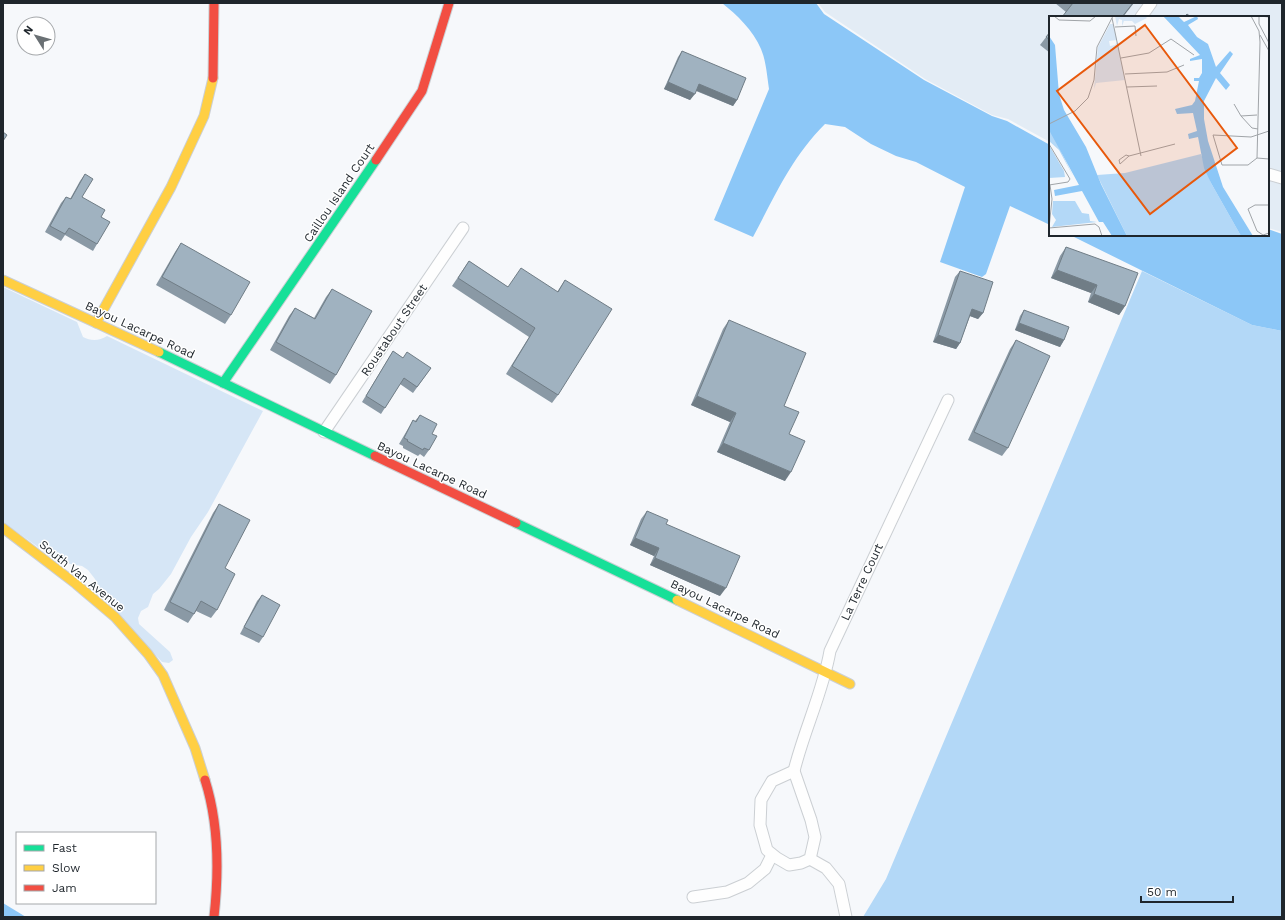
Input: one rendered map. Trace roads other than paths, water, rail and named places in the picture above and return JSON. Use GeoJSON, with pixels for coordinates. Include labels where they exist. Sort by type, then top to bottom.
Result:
{"type":"FeatureCollection","features":[{"type":"Feature","properties":{"kind":"street"},"geometry":{"type":"LineString","coordinates":[[96,323],[171,187],[204,116],[213,80],[214,3]]}},
{"type":"Feature","properties":{"kind":"street","name":"Caillou Island Court"},"geometry":{"type":"LineString","coordinates":[[223,383],[401,124],[422,91],[449,3]]}},
{"type":"Feature","properties":{"kind":"street"},"geometry":{"type":"LineString","coordinates":[[1142,16],[1151,3]]}},
{"type":"Feature","properties":{"kind":"street"},"geometry":{"type":"LineString","coordinates":[[1269,174],[1282,178]]}},
{"type":"Feature","properties":{"kind":"street","name":"Roustabout Street"},"geometry":{"type":"LineString","coordinates":[[324,432],[463,228]]}},
{"type":"Feature","properties":{"kind":"street","name":"Bayou Lacarpe Road"},"geometry":{"type":"LineString","coordinates":[[3,280],[223,383],[850,684]]}},
{"type":"Feature","properties":{"kind":"street","name":"La Terre Court"},"geometry":{"type":"LineString","coordinates":[[794,770],[826,672],[830,651],[948,400]]}},
{"type":"Feature","properties":{"kind":"street","name":"South Van Avenue"},"geometry":{"type":"LineString","coordinates":[[3,528],[76,584],[115,617],[148,654],[163,675],[195,748],[206,783],[217,838],[216,900],[214,917]]}},
{"type":"Feature","properties":{"kind":"street"},"geometry":{"type":"LineString","coordinates":[[794,770],[812,825],[814,837],[810,859],[801,863],[789,865],[772,855],[768,850],[760,825],[760,800],[772,781],[794,770]]}},
{"type":"Feature","properties":{"kind":"street"},"geometry":{"type":"LineString","coordinates":[[693,896],[727,892],[748,883],[765,869],[772,855]]}},
{"type":"Feature","properties":{"kind":"street"},"geometry":{"type":"LineString","coordinates":[[810,859],[826,868],[839,884],[846,917]]}}]}
